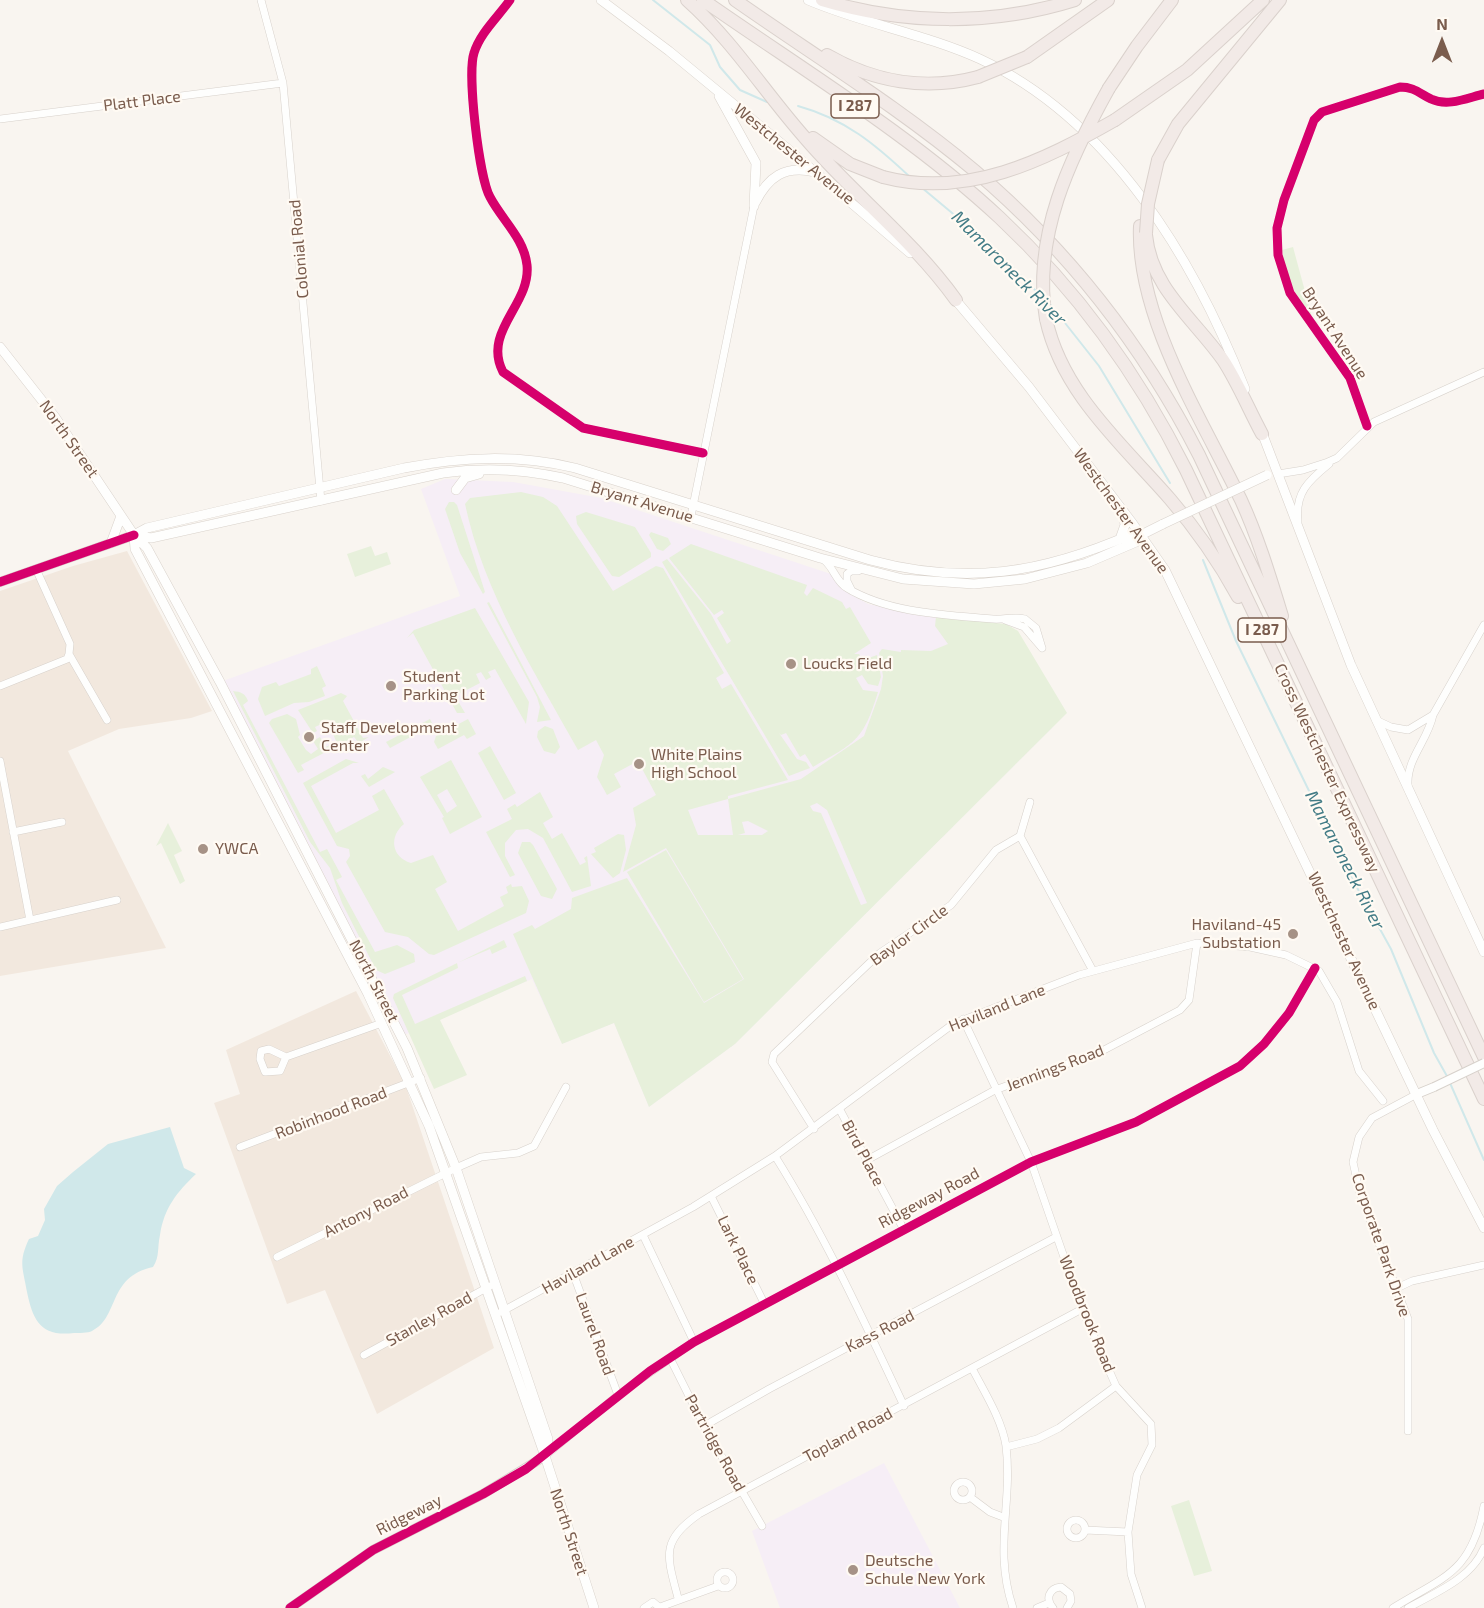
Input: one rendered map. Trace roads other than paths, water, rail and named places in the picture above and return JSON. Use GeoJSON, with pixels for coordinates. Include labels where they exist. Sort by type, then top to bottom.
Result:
{"type":"FeatureCollection","features":[{"type":"Feature","properties":{"kind":"highway"},"geometry":{"type":"LineString","coordinates":[[687,0],[728,40],[806,139],[926,261],[956,300]]}},
{"type":"Feature","properties":{"kind":"highway","name":"Cross Westchester Expressway"},"geometry":{"type":"LineString","coordinates":[[703,0],[936,164],[1006,224],[1062,283],[1124,363],[1163,426],[1483,1097]]}},
{"type":"Feature","properties":{"kind":"highway","name":"Cross Westchester Expressway"},"geometry":{"type":"LineString","coordinates":[[735,0],[966,164],[1030,222],[1089,287],[1136,348],[1181,422],[1484,1057]]}},
{"type":"Feature","properties":{"kind":"highway"},"geometry":{"type":"LineString","coordinates":[[822,0],[886,15],[947,20],[1017,14],[1075,0]]}},
{"type":"Feature","properties":{"kind":"highway"},"geometry":{"type":"LineString","coordinates":[[762,19],[844,64],[879,77],[927,84],[978,77],[1027,57],[1108,0]]}},
{"type":"Feature","properties":{"kind":"highway"},"geometry":{"type":"LineString","coordinates":[[1172,0],[1137,45],[1109,88],[1076,154],[1049,227],[1041,277],[1046,319],[1057,354],[1078,391],[1106,429],[1196,531],[1225,575],[1282,672]]}},
{"type":"Feature","properties":{"kind":"highway"},"geometry":{"type":"LineString","coordinates":[[761,81],[818,143],[850,164],[883,177],[930,185],[979,180],[1050,154],[1115,120],[1187,70],[1263,0]]}},
{"type":"Feature","properties":{"kind":"highway"},"geometry":{"type":"LineString","coordinates":[[1280,0],[1178,124],[1158,160],[1143,229],[1142,267],[1155,317],[1252,527],[1300,668]]}},
{"type":"Feature","properties":{"kind":"highway"},"geometry":{"type":"LineString","coordinates":[[1143,229],[1160,281],[1223,360],[1262,434]]}},
{"type":"Feature","properties":{"kind":"main road","name":"Westchester Avenue"},"geometry":{"type":"LineString","coordinates":[[601,0],[817,172],[912,255],[956,300],[1017,373],[1141,535],[1183,604],[1417,1094],[1484,1228]]}},
{"type":"Feature","properties":{"kind":"main road"},"geometry":{"type":"LineString","coordinates":[[808,0],[954,49],[989,64],[1042,98],[1090,140],[1149,207],[1187,264],[1220,327],[1346,653],[1373,716],[1484,951]]}},
{"type":"Feature","properties":{"kind":"main road"},"geometry":{"type":"LineString","coordinates":[[710,85],[727,108],[755,159],[754,206]]}},
{"type":"Feature","properties":{"kind":"main road"},"geometry":{"type":"LineString","coordinates":[[754,206],[764,186],[779,173],[795,170],[817,172]]}},
{"type":"Feature","properties":{"kind":"main road","name":"North Street"},"geometry":{"type":"LineString","coordinates":[[0,347],[55,417],[134,535],[147,548],[379,989],[421,1078],[456,1168],[548,1438],[545,1456]]}},
{"type":"Feature","properties":{"kind":"main road","name":"Bryant Avenue"},"geometry":{"type":"LineString","coordinates":[[134,535],[147,528],[440,461],[500,458],[551,462],[894,566],[943,574],[1005,573],[1045,566],[1091,552],[1132,534],[1141,535]]}},
{"type":"Feature","properties":{"kind":"main road","name":"Bryant Avenue"},"geometry":{"type":"LineString","coordinates":[[134,535],[151,538],[466,470],[526,471],[572,480],[866,571],[940,582],[974,584],[1025,579],[1087,562],[1136,542],[1141,535],[1267,475],[1278,474]]}},
{"type":"Feature","properties":{"kind":"main road"},"geometry":{"type":"LineString","coordinates":[[456,490],[465,478],[474,474],[572,480]]}},
{"type":"Feature","properties":{"kind":"main road"},"geometry":{"type":"LineString","coordinates":[[1120,539],[1125,525],[1123,511]]}},
{"type":"Feature","properties":{"kind":"main road"},"geometry":{"type":"LineString","coordinates":[[111,543],[121,516]]}},
{"type":"Feature","properties":{"kind":"main road","name":"North Street"},"geometry":{"type":"LineString","coordinates":[[134,535],[135,549],[382,1023],[410,1082],[445,1173],[484,1289],[545,1456],[594,1608]]}},
{"type":"Feature","properties":{"kind":"street","name":"Colonial Road"},"geometry":{"type":"LineString","coordinates":[[261,0],[283,83],[321,501]]}},
{"type":"Feature","properties":{"kind":"street"},"geometry":{"type":"LineString","coordinates":[[510,0],[479,41],[472,63],[482,176],[489,196],[522,246],[527,268],[522,297],[504,321],[500,364],[503,372],[583,428],[704,453]]}},
{"type":"Feature","properties":{"kind":"street","name":"Platt Place"},"geometry":{"type":"LineString","coordinates":[[0,119],[283,83]]}},
{"type":"Feature","properties":{"kind":"street","name":"Bryant Avenue"},"geometry":{"type":"LineString","coordinates":[[1368,426],[1350,378],[1302,312],[1285,282],[1277,241],[1284,200],[1311,126],[1322,112],[1400,87],[1411,87],[1440,102],[1455,102],[1484,94]]}},
{"type":"Feature","properties":{"kind":"street"},"geometry":{"type":"LineString","coordinates":[[691,516],[754,206]]}},
{"type":"Feature","properties":{"kind":"street","name":"Bryant Avenue"},"geometry":{"type":"LineString","coordinates":[[1278,474],[1303,470],[1337,458],[1368,426],[1484,372]]}},
{"type":"Feature","properties":{"kind":"street"},"geometry":{"type":"LineString","coordinates":[[1299,530],[1297,507],[1303,487],[1337,458]]}},
{"type":"Feature","properties":{"kind":"street","name":"Bryant Avenue"},"geometry":{"type":"LineString","coordinates":[[0,582],[134,535]]}},
{"type":"Feature","properties":{"kind":"street"},"geometry":{"type":"LineString","coordinates":[[820,558],[831,566],[841,584],[872,601],[899,607],[1005,620],[1024,627],[1042,648],[1033,624],[1020,618],[1005,620]]}},
{"type":"Feature","properties":{"kind":"street"},"geometry":{"type":"LineString","coordinates":[[0,686],[67,659],[69,654],[70,644],[36,569]]}},
{"type":"Feature","properties":{"kind":"street"},"geometry":{"type":"LineString","coordinates":[[852,591],[847,581],[848,572],[866,571]]}},
{"type":"Feature","properties":{"kind":"street"},"geometry":{"type":"LineString","coordinates":[[1408,790],[1407,775],[1411,762],[1431,727],[1433,715],[1484,625]]}},
{"type":"Feature","properties":{"kind":"street"},"geometry":{"type":"LineString","coordinates":[[69,654],[107,720]]}},
{"type":"Feature","properties":{"kind":"street"},"geometry":{"type":"LineString","coordinates":[[1373,716],[1383,724],[1408,730],[1433,715]]}},
{"type":"Feature","properties":{"kind":"street"},"geometry":{"type":"LineString","coordinates":[[0,761],[30,920]]}},
{"type":"Feature","properties":{"kind":"street"},"geometry":{"type":"LineString","coordinates":[[1030,802],[1020,836],[1093,971]]}},
{"type":"Feature","properties":{"kind":"street"},"geometry":{"type":"LineString","coordinates":[[13,832],[62,822]]}},
{"type":"Feature","properties":{"kind":"street","name":"Baylor Circle"},"geometry":{"type":"LineString","coordinates":[[814,1129],[772,1062],[774,1054],[880,953],[951,905],[996,850],[1020,836]]}},
{"type":"Feature","properties":{"kind":"street"},"geometry":{"type":"LineString","coordinates":[[0,927],[117,900]]}},
{"type":"Feature","properties":{"kind":"street","name":"Haviland Lane"},"geometry":{"type":"LineString","coordinates":[[494,1316],[643,1235],[776,1156],[840,1110],[938,1033],[963,1019],[1093,971],[1197,943],[1250,946],[1286,955],[1315,968]]}},
{"type":"Feature","properties":{"kind":"street","name":"Jennings Road"},"geometry":{"type":"LineString","coordinates":[[867,1160],[998,1089],[1102,1051],[1180,1011],[1189,1000],[1197,943]]}},
{"type":"Feature","properties":{"kind":"street"},"geometry":{"type":"LineString","coordinates":[[1315,968],[1324,976],[1337,1002],[1359,1071],[1383,1101]]}},
{"type":"Feature","properties":{"kind":"street","name":"Ridgeway Road"},"geometry":{"type":"LineString","coordinates":[[545,1456],[618,1395],[694,1342],[903,1228],[1031,1162],[1136,1122],[1240,1066],[1264,1044],[1289,1013],[1315,968]]}},
{"type":"Feature","properties":{"kind":"street","name":"Woodbrook Road"},"geometry":{"type":"LineString","coordinates":[[963,1019],[1031,1162],[1082,1309],[1116,1386],[1148,1418],[1152,1432],[1152,1445],[1137,1475],[1128,1532],[1131,1574],[1142,1608]]}},
{"type":"Feature","properties":{"kind":"street"},"geometry":{"type":"LineString","coordinates":[[286,1056],[382,1023]]}},
{"type":"Feature","properties":{"kind":"street","name":"Corporate Park Drive"},"geometry":{"type":"LineString","coordinates":[[1408,1431],[1408,1319],[1360,1194],[1354,1168],[1354,1156],[1359,1137],[1372,1118],[1484,1063]]}},
{"type":"Feature","properties":{"kind":"street","name":"Robinhood Road"},"geometry":{"type":"LineString","coordinates":[[240,1147],[421,1078]]}},
{"type":"Feature","properties":{"kind":"street","name":"Antony Road"},"geometry":{"type":"LineString","coordinates":[[277,1257],[481,1157],[518,1153],[534,1146],[566,1087]]}},
{"type":"Feature","properties":{"kind":"street","name":"Bird Place"},"geometry":{"type":"LineString","coordinates":[[840,1110],[903,1228]]}},
{"type":"Feature","properties":{"kind":"street"},"geometry":{"type":"LineString","coordinates":[[776,1156],[836,1265],[904,1406]]}},
{"type":"Feature","properties":{"kind":"street","name":"Lark Place"},"geometry":{"type":"LineString","coordinates":[[711,1196],[764,1303]]}},
{"type":"Feature","properties":{"kind":"street"},"geometry":{"type":"LineString","coordinates":[[643,1235],[694,1342]]}},
{"type":"Feature","properties":{"kind":"street","name":"Kass Road"},"geometry":{"type":"LineString","coordinates":[[704,1426],[1056,1236]]}},
{"type":"Feature","properties":{"kind":"street"},"geometry":{"type":"LineString","coordinates":[[1397,1288],[1412,1281],[1484,1264]]}},
{"type":"Feature","properties":{"kind":"street"},"geometry":{"type":"LineString","coordinates":[[1397,1288],[1484,1269]]}},
{"type":"Feature","properties":{"kind":"street","name":"Laurel Road"},"geometry":{"type":"LineString","coordinates":[[573,1273],[618,1395]]}},
{"type":"Feature","properties":{"kind":"street","name":"Stanley Road"},"geometry":{"type":"LineString","coordinates":[[364,1355],[495,1284]]}},
{"type":"Feature","properties":{"kind":"street","name":"Topland Road"},"geometry":{"type":"LineString","coordinates":[[678,1598],[670,1569],[672,1538],[681,1527],[699,1514],[973,1370],[1082,1309]]}},
{"type":"Feature","properties":{"kind":"street","name":"Partridge Road"},"geometry":{"type":"LineString","coordinates":[[670,1358],[704,1426],[762,1526]]}},
{"type":"Feature","properties":{"kind":"street"},"geometry":{"type":"LineString","coordinates":[[973,1370],[999,1424],[1006,1447],[1007,1478],[1003,1517],[1005,1576],[1013,1608]]}},
{"type":"Feature","properties":{"kind":"street"},"geometry":{"type":"LineString","coordinates":[[1006,1447],[1037,1439],[1059,1428],[1116,1386]]}},
{"type":"Feature","properties":{"kind":"street","name":"Ridgeway"},"geometry":{"type":"LineString","coordinates":[[290,1608],[373,1550],[483,1494],[545,1456]]}},
{"type":"Feature","properties":{"kind":"street"},"geometry":{"type":"LineString","coordinates":[[970,1497],[990,1512],[1003,1517]]}},
{"type":"Feature","properties":{"kind":"street"},"geometry":{"type":"LineString","coordinates":[[1393,1608],[1461,1565],[1476,1542],[1484,1506]]}},
{"type":"Feature","properties":{"kind":"street"},"geometry":{"type":"LineString","coordinates":[[1085,1530],[1128,1532]]}},
{"type":"Feature","properties":{"kind":"street"},"geometry":{"type":"LineString","coordinates":[[1408,1608],[1459,1579],[1474,1565],[1484,1548]]}},
{"type":"Feature","properties":{"kind":"street"},"geometry":{"type":"LineString","coordinates":[[644,1608],[653,1602],[660,1607],[678,1598],[718,1586]]}},
{"type":"Feature","properties":{"kind":"street"},"geometry":{"type":"LineString","coordinates":[[1037,1608],[1051,1605],[1051,1592],[1061,1587],[1070,1594],[1071,1602],[1067,1608]]}},
{"type":"Feature","properties":{"kind":"water"},"geometry":{"type":"Polygon","coordinates":[[[170,1127],[184,1168],[196,1174],[177,1194],[168,1209],[162,1225],[158,1255],[153,1267],[138,1272],[128,1279],[101,1325],[92,1331],[63,1334],[46,1329],[40,1325],[32,1311],[22,1260],[29,1239],[38,1236],[45,1220],[44,1209],[57,1186],[108,1144],[170,1127]]]}},
{"type":"Feature","properties":{"kind":"waterway","name":"Mamaroneck River"},"geometry":{"type":"LineString","coordinates":[[653,0],[710,45],[720,67],[740,90],[767,102]]}},
{"type":"Feature","properties":{"kind":"waterway","name":"Mamaroneck River"},"geometry":{"type":"LineString","coordinates":[[798,106],[845,125],[910,177]]}},
{"type":"Feature","properties":{"kind":"waterway","name":"Mamaroneck River"},"geometry":{"type":"LineString","coordinates":[[921,187],[988,243],[1039,294]]}},
{"type":"Feature","properties":{"kind":"waterway","name":"Mamaroneck River"},"geometry":{"type":"LineString","coordinates":[[1050,304],[1099,366],[1170,483]]}},
{"type":"Feature","properties":{"kind":"waterway","name":"Mamaroneck River"},"geometry":{"type":"LineString","coordinates":[[1203,560],[1236,641],[1350,875],[1391,949],[1434,1053],[1448,1078]]}},
{"type":"Feature","properties":{"kind":"waterway","name":"Mamaroneck River"},"geometry":{"type":"LineString","coordinates":[[1450,1083],[1484,1160]]}},
{"type":"Feature","properties":{"kind":"place","name":"Loucks Field"},"geometry":{"type":"Point","coordinates":[791,664]}},
{"type":"Feature","properties":{"kind":"place","name":"Student Parking Lot"},"geometry":{"type":"Point","coordinates":[391,686]}},
{"type":"Feature","properties":{"kind":"place","name":"Staff Development Center"},"geometry":{"type":"Point","coordinates":[309,737]}},
{"type":"Feature","properties":{"kind":"place","name":"White Plains High School"},"geometry":{"type":"Point","coordinates":[639,764]}},
{"type":"Feature","properties":{"kind":"place","name":"YWCA"},"geometry":{"type":"Point","coordinates":[203,849]}},
{"type":"Feature","properties":{"kind":"place","name":"Haviland-45 Substation"},"geometry":{"type":"Point","coordinates":[1293,934]}},
{"type":"Feature","properties":{"kind":"place","name":"Deutsche Schule New York"},"geometry":{"type":"Point","coordinates":[853,1570]}}]}
